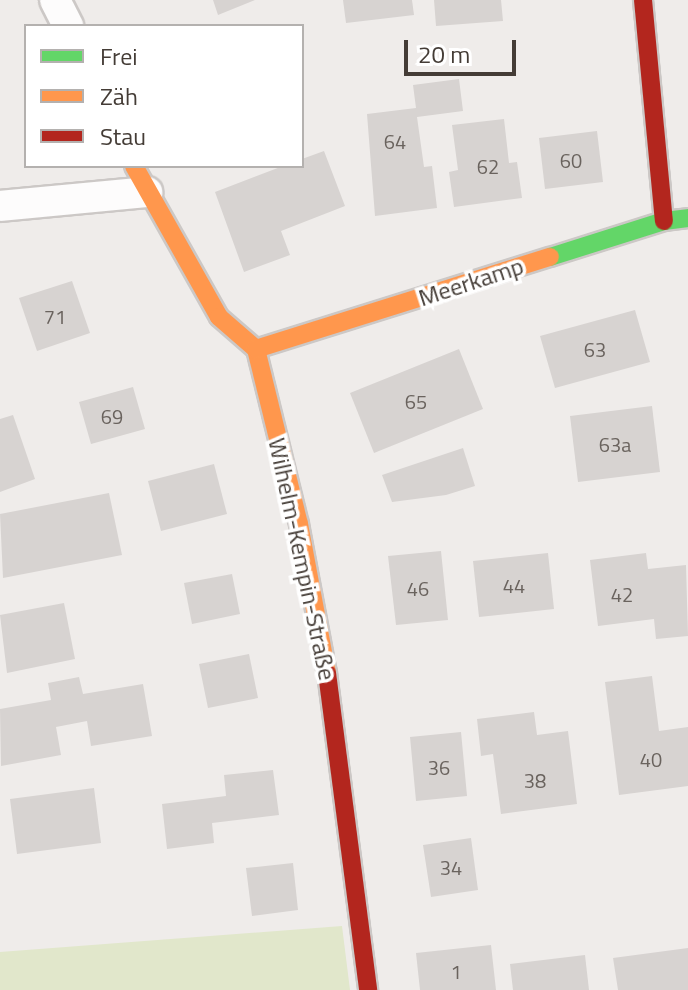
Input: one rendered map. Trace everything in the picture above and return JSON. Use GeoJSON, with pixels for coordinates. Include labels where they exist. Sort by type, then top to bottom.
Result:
{"type":"FeatureCollection","features":[{"type":"Feature","properties":{"kind":"street"},"geometry":{"type":"LineString","coordinates":[[55,0],[67,24]]}},
{"type":"Feature","properties":{"kind":"street"},"geometry":{"type":"LineString","coordinates":[[643,0],[664,221]]}},
{"type":"Feature","properties":{"kind":"street"},"geometry":{"type":"LineString","coordinates":[[0,206],[140,179],[219,317],[256,349]]}},
{"type":"Feature","properties":{"kind":"street","name":"Meerkamp"},"geometry":{"type":"LineString","coordinates":[[256,349],[664,221],[688,218]]}},
{"type":"Feature","properties":{"kind":"street","name":"Wilhelm-Kempin-Straße"},"geometry":{"type":"LineString","coordinates":[[256,349],[299,524],[329,685],[368,990]]}},
{"type":"Feature","properties":{"kind":"green space"},"geometry":{"type":"Polygon","coordinates":[[[342,926],[350,990],[0,990],[0,952],[342,926]]]}},
{"type":"Feature","properties":{"kind":"building"},"geometry":{"type":"Polygon","coordinates":[[[213,0],[255,0],[218,15],[213,0]]]}},
{"type":"Feature","properties":{"kind":"building"},"geometry":{"type":"Polygon","coordinates":[[[343,0],[412,0],[414,15],[346,23],[343,0]]]}},
{"type":"Feature","properties":{"kind":"building"},"geometry":{"type":"Polygon","coordinates":[[[434,0],[501,0],[503,21],[436,26],[434,0]]]}},
{"type":"Feature","properties":{"kind":"building"},"geometry":{"type":"Polygon","coordinates":[[[459,79],[463,111],[417,117],[424,167],[432,166],[437,208],[375,216],[367,114],[416,108],[413,85],[459,79]]]}},
{"type":"Feature","properties":{"kind":"building"},"geometry":{"type":"Polygon","coordinates":[[[504,119],[509,163],[517,162],[522,198],[454,207],[449,172],[458,170],[452,125],[504,119]]]}},
{"type":"Feature","properties":{"kind":"building"},"geometry":{"type":"Polygon","coordinates":[[[597,131],[603,182],[545,189],[539,138],[597,131]]]}},
{"type":"Feature","properties":{"kind":"building"},"geometry":{"type":"Polygon","coordinates":[[[324,151],[345,206],[281,231],[290,255],[244,272],[215,192],[278,168],[304,168],[304,158],[324,151]]]}},
{"type":"Feature","properties":{"kind":"building"},"geometry":{"type":"Polygon","coordinates":[[[72,281],[90,333],[37,351],[19,298],[72,281]]]}},
{"type":"Feature","properties":{"kind":"building"},"geometry":{"type":"Polygon","coordinates":[[[635,310],[650,362],[555,388],[540,336],[635,310]]]}},
{"type":"Feature","properties":{"kind":"building"},"geometry":{"type":"Polygon","coordinates":[[[459,349],[483,409],[374,453],[350,393],[459,349]]]}},
{"type":"Feature","properties":{"kind":"building"},"geometry":{"type":"Polygon","coordinates":[[[133,387],[145,429],[91,444],[79,402],[133,387]]]}},
{"type":"Feature","properties":{"kind":"building"},"geometry":{"type":"Polygon","coordinates":[[[652,406],[660,472],[578,482],[570,416],[652,406]]]}},
{"type":"Feature","properties":{"kind":"building"},"geometry":{"type":"Polygon","coordinates":[[[13,415],[35,479],[0,492],[0,419],[13,415]]]}},
{"type":"Feature","properties":{"kind":"building"},"geometry":{"type":"Polygon","coordinates":[[[463,448],[475,486],[446,495],[392,502],[382,475],[463,448]]]}},
{"type":"Feature","properties":{"kind":"building"},"geometry":{"type":"Polygon","coordinates":[[[214,464],[227,514],[161,531],[148,481],[214,464]]]}},
{"type":"Feature","properties":{"kind":"building"},"geometry":{"type":"Polygon","coordinates":[[[109,493],[122,555],[3,578],[0,514],[109,493]]]}},
{"type":"Feature","properties":{"kind":"building"},"geometry":{"type":"Polygon","coordinates":[[[441,551],[448,620],[396,625],[388,556],[441,551]]]}},
{"type":"Feature","properties":{"kind":"building"},"geometry":{"type":"Polygon","coordinates":[[[548,553],[554,609],[479,617],[473,561],[548,553]]]}},
{"type":"Feature","properties":{"kind":"building"},"geometry":{"type":"Polygon","coordinates":[[[646,553],[648,569],[686,565],[688,636],[656,639],[654,619],[598,626],[590,560],[646,553]]]}},
{"type":"Feature","properties":{"kind":"building"},"geometry":{"type":"Polygon","coordinates":[[[232,574],[240,614],[192,624],[184,583],[232,574]]]}},
{"type":"Feature","properties":{"kind":"building"},"geometry":{"type":"Polygon","coordinates":[[[64,603],[75,659],[7,673],[0,615],[64,603]]]}},
{"type":"Feature","properties":{"kind":"building"},"geometry":{"type":"Polygon","coordinates":[[[249,654],[258,698],[208,708],[199,664],[249,654]]]}},
{"type":"Feature","properties":{"kind":"building"},"geometry":{"type":"Polygon","coordinates":[[[652,676],[659,731],[688,727],[688,786],[619,795],[605,682],[652,676]]]}},
{"type":"Feature","properties":{"kind":"building"},"geometry":{"type":"Polygon","coordinates":[[[79,677],[83,694],[143,684],[152,736],[91,746],[87,721],[56,727],[61,755],[1,766],[0,709],[51,700],[48,683],[79,677]]]}},
{"type":"Feature","properties":{"kind":"building"},"geometry":{"type":"Polygon","coordinates":[[[534,712],[537,735],[568,731],[577,804],[501,814],[493,754],[481,756],[477,719],[534,712]]]}},
{"type":"Feature","properties":{"kind":"building"},"geometry":{"type":"Polygon","coordinates":[[[461,732],[467,796],[416,801],[410,737],[461,732]]]}},
{"type":"Feature","properties":{"kind":"building"},"geometry":{"type":"Polygon","coordinates":[[[273,770],[279,815],[212,823],[214,843],[167,849],[162,804],[226,796],[224,775],[273,770]]]}},
{"type":"Feature","properties":{"kind":"building"},"geometry":{"type":"Polygon","coordinates":[[[94,788],[101,843],[17,854],[10,799],[94,788]]]}},
{"type":"Feature","properties":{"kind":"building"},"geometry":{"type":"Polygon","coordinates":[[[471,838],[478,890],[431,897],[423,845],[471,838]]]}},
{"type":"Feature","properties":{"kind":"building"},"geometry":{"type":"Polygon","coordinates":[[[293,863],[298,910],[252,916],[246,868],[293,863]]]}},
{"type":"Feature","properties":{"kind":"building"},"geometry":{"type":"Polygon","coordinates":[[[491,945],[496,990],[420,990],[416,953],[491,945]]]}},
{"type":"Feature","properties":{"kind":"building"},"geometry":{"type":"Polygon","coordinates":[[[688,948],[688,990],[618,990],[613,958],[688,948]]]}},
{"type":"Feature","properties":{"kind":"building"},"geometry":{"type":"Polygon","coordinates":[[[585,955],[589,990],[513,990],[510,964],[585,955]]]}},
{"type":"Feature","properties":{"kind":"traffic: fast"},"geometry":{"type":"LineString","coordinates":[[550,257],[664,221],[688,218]]}},
{"type":"Feature","properties":{"kind":"traffic: slow"},"geometry":{"type":"LineString","coordinates":[[135,168],[219,317],[256,349],[299,524],[327,673]]}},
{"type":"Feature","properties":{"kind":"traffic: slow"},"geometry":{"type":"LineString","coordinates":[[256,349],[550,257]]}},
{"type":"Feature","properties":{"kind":"traffic: jam"},"geometry":{"type":"LineString","coordinates":[[643,0],[664,221]]}},
{"type":"Feature","properties":{"kind":"traffic: jam"},"geometry":{"type":"LineString","coordinates":[[327,673],[368,990]]}}]}
